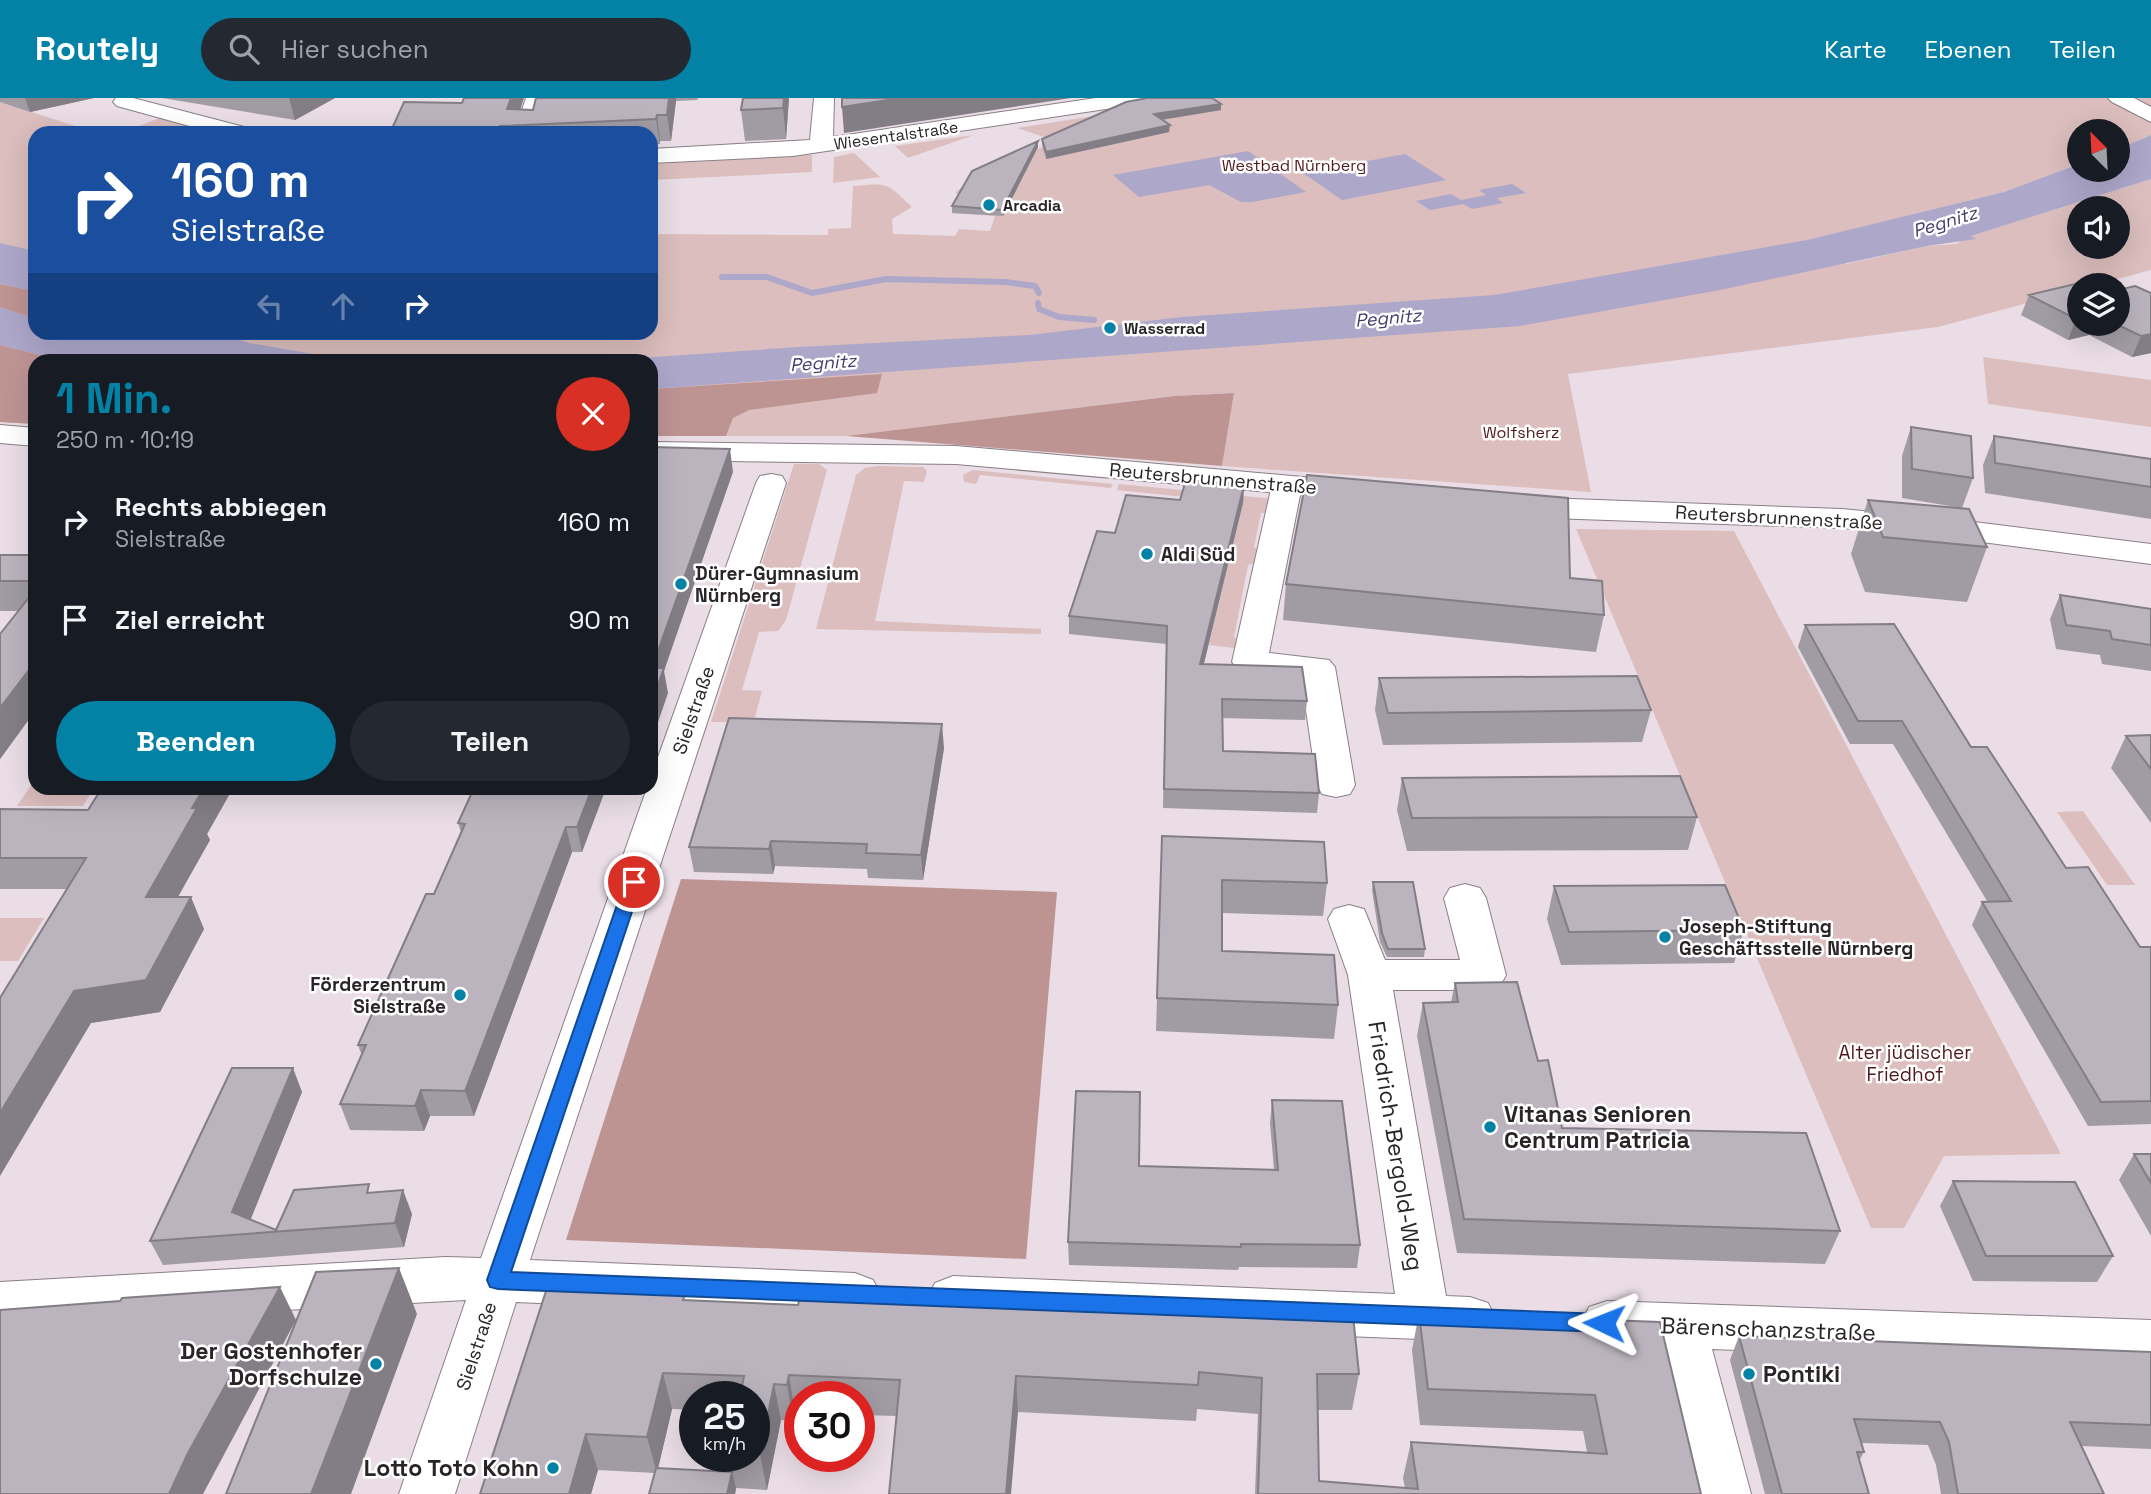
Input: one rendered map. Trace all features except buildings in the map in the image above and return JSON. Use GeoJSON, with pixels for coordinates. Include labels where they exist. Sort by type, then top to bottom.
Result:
{"type":"FeatureCollection","features":[{"type":"Feature","properties":{"kind":"street"},"geometry":{"type":"LineString","coordinates":[[527,126],[536,98]]}},
{"type":"Feature","properties":{"kind":"street"},"geometry":{"type":"LineString","coordinates":[[821,145],[824,98]]}},
{"type":"Feature","properties":{"kind":"street","name":"Wiesentalstraße"},"geometry":{"type":"LineString","coordinates":[[658,156],[821,145],[1139,98]]}},
{"type":"Feature","properties":{"kind":"street"},"geometry":{"type":"LineString","coordinates":[[2119,98],[2151,116]]}},
{"type":"Feature","properties":{"kind":"street"},"geometry":{"type":"LineString","coordinates":[[127,100],[216,126]]}},
{"type":"Feature","properties":{"kind":"street"},"geometry":{"type":"LineString","coordinates":[[0,434],[28,436]]}},
{"type":"Feature","properties":{"kind":"street","name":"Reutersbrunnenstraße"},"geometry":{"type":"LineString","coordinates":[[658,451],[967,456],[1385,494]]}},
{"type":"Feature","properties":{"kind":"street","name":"Sielstraße"},"geometry":{"type":"LineString","coordinates":[[427,1494],[771,483]]}},
{"type":"Feature","properties":{"kind":"street"},"geometry":{"type":"LineString","coordinates":[[1287,485],[1250,662],[1317,667],[1335,785]]}},
{"type":"Feature","properties":{"kind":"street","name":"Reutersbrunnenstraße"},"geometry":{"type":"LineString","coordinates":[[1481,503],[1584,510],[1796,516],[1902,523],[2024,536],[2151,554]]}},
{"type":"Feature","properties":{"kind":"street"},"geometry":{"type":"LineString","coordinates":[[1368,975],[1485,975],[1465,898]]}},
{"type":"Feature","properties":{"kind":"street","name":"Friedrich-Bergold-Weg"},"geometry":{"type":"LineString","coordinates":[[1349,919],[1368,975],[1424,1317]]}},
{"type":"Feature","properties":{"kind":"street","name":"Bärenschanzstraße"},"geometry":{"type":"LineString","coordinates":[[0,1304],[446,1278],[2151,1343]]}},
{"type":"Feature","properties":{"kind":"street"},"geometry":{"type":"LineString","coordinates":[[1680,1325],[1723,1494]]}},
{"type":"Feature","properties":{"kind":"green space"},"geometry":{"type":"Polygon","coordinates":[[[1209,98],[2151,98],[2151,135],[2130,144],[2130,119],[2067,119],[2067,168],[2004,192],[1808,240],[1846,264],[1927,246],[1956,244],[1971,236],[2067,206],[2067,259],[2130,259],[2130,196],[2097,196],[2151,179],[2151,270],[2130,276],[2130,273],[2067,273],[2067,292],[1938,327],[1568,374],[1591,492],[1222,466],[1234,393],[1175,396],[846,436],[658,436],[658,354],[28,354],[28,424],[0,422],[0,102],[75,126],[28,126],[28,340],[658,340],[658,234],[828,235],[828,229],[851,228],[853,186],[874,184],[891,189],[912,207],[892,219],[893,234],[955,236],[959,229],[990,231],[995,216],[952,213],[962,194],[955,193],[978,176],[1031,151],[1059,142],[1017,128],[1209,98]]]}},
{"type":"Feature","properties":{"kind":"green space"},"geometry":{"type":"Polygon","coordinates":[[[162,117],[197,126],[139,126],[162,117]]]}},
{"type":"Feature","properties":{"kind":"green space"},"geometry":{"type":"Polygon","coordinates":[[[974,135],[908,158],[895,146],[974,135]]]}},
{"type":"Feature","properties":{"kind":"green space"},"geometry":{"type":"Polygon","coordinates":[[[854,153],[880,177],[833,183],[834,157],[854,153]]]}},
{"type":"Feature","properties":{"kind":"green space"},"geometry":{"type":"Polygon","coordinates":[[[812,155],[812,172],[658,180],[658,164],[812,155]]]}},
{"type":"Feature","properties":{"kind":"green space"},"geometry":{"type":"Polygon","coordinates":[[[1983,357],[2151,380],[2151,427],[1988,404],[1983,357]]]}},
{"type":"Feature","properties":{"kind":"green space"},"geometry":{"type":"Polygon","coordinates":[[[794,464],[819,464],[827,470],[786,620],[778,631],[759,632],[742,690],[762,691],[755,717],[746,722],[711,722],[794,464]]]}},
{"type":"Feature","properties":{"kind":"green space"},"geometry":{"type":"Polygon","coordinates":[[[923,467],[927,471],[924,482],[904,481],[875,621],[1041,629],[1041,634],[816,629],[856,475],[865,468],[923,467]]]}},
{"type":"Feature","properties":{"kind":"green space"},"geometry":{"type":"Polygon","coordinates":[[[973,470],[1113,484],[1111,488],[980,475],[976,484],[964,482],[963,475],[973,470]]]}},
{"type":"Feature","properties":{"kind":"green space"},"geometry":{"type":"Polygon","coordinates":[[[1119,484],[1274,499],[1271,514],[1261,513],[1254,547],[1262,554],[1261,561],[1248,565],[1234,637],[1244,643],[1242,649],[1209,645],[1243,503],[1117,490],[1119,484]]]}},
{"type":"Feature","properties":{"kind":"green space","name":"Alter jüdischer Friedhof"},"geometry":{"type":"Polygon","coordinates":[[[1576,529],[1734,531],[2061,1154],[1944,1156],[1904,1228],[1871,1228],[1576,529]]]}},
{"type":"Feature","properties":{"kind":"green space"},"geometry":{"type":"Polygon","coordinates":[[[28,790],[28,795],[90,795],[83,806],[17,806],[28,790]]]}},
{"type":"Feature","properties":{"kind":"green space"},"geometry":{"type":"Polygon","coordinates":[[[2083,811],[2135,885],[2107,885],[2057,812],[2083,811]]]}},
{"type":"Feature","properties":{"kind":"green space"},"geometry":{"type":"Polygon","coordinates":[[[0,918],[44,918],[18,961],[0,961],[0,918]]]}},
{"type":"Feature","properties":{"kind":"shaded area"},"geometry":{"type":"Polygon","coordinates":[[[0,284],[28,290],[28,317],[0,307],[0,284]]]}},
{"type":"Feature","properties":{"kind":"shaded area"},"geometry":{"type":"Polygon","coordinates":[[[0,345],[37,354],[28,354],[28,424],[0,422],[0,345]]]}},
{"type":"Feature","properties":{"kind":"shaded area"},"geometry":{"type":"Polygon","coordinates":[[[882,374],[877,393],[749,410],[733,418],[726,436],[658,436],[658,389],[882,374]]]}},
{"type":"Feature","properties":{"kind":"shaded area"},"geometry":{"type":"Polygon","coordinates":[[[1234,393],[1222,466],[846,436],[1175,396],[1234,393]]]}},
{"type":"Feature","properties":{"kind":"shaded area"},"geometry":{"type":"Polygon","coordinates":[[[681,879],[1057,892],[1026,1259],[566,1240],[681,879]]]}},
{"type":"Feature","properties":{"kind":"water","name":"Pegnitz"},"geometry":{"type":"Polygon","coordinates":[[[2151,135],[2151,179],[2097,196],[2067,196],[2067,206],[1971,236],[1976,239],[1927,246],[1720,290],[1520,326],[658,388],[658,357],[1030,335],[1182,317],[1494,295],[1807,240],[2004,192],[2067,168],[2067,182],[2130,182],[2130,144],[2151,135]]]}},
{"type":"Feature","properties":{"kind":"water"},"geometry":{"type":"Polygon","coordinates":[[[1248,151],[1306,192],[1241,202],[1209,185],[1139,197],[1113,175],[1248,151]]]}},
{"type":"Feature","properties":{"kind":"water"},"geometry":{"type":"Polygon","coordinates":[[[1405,154],[1446,180],[1342,200],[1303,173],[1405,154]]]}},
{"type":"Feature","properties":{"kind":"water"},"geometry":{"type":"Polygon","coordinates":[[[1512,184],[1526,193],[1497,198],[1503,203],[1472,209],[1463,204],[1430,210],[1416,201],[1451,194],[1461,200],[1486,195],[1479,190],[1512,184]]]}},
{"type":"Feature","properties":{"kind":"water"},"geometry":{"type":"Polygon","coordinates":[[[0,243],[28,249],[28,290],[0,284],[0,243]]]}},
{"type":"Feature","properties":{"kind":"water"},"geometry":{"type":"Polygon","coordinates":[[[0,307],[28,317],[28,340],[241,340],[313,354],[37,354],[0,345],[0,307]]]}},
{"type":"Feature","properties":{"kind":"waterway"},"geometry":{"type":"LineString","coordinates":[[722,277],[767,277],[812,293],[886,279],[1006,282],[1035,286],[1039,293]]}},
{"type":"Feature","properties":{"kind":"waterway"},"geometry":{"type":"LineString","coordinates":[[1038,303],[1039,309],[1059,317],[1094,320]]}},
{"type":"Feature","properties":{"kind":"place","name":"Arcadia"},"geometry":{"type":"Point","coordinates":[989,205]}},
{"type":"Feature","properties":{"kind":"place","name":"Wasserrad"},"geometry":{"type":"Point","coordinates":[1110,328]}},
{"type":"Feature","properties":{"kind":"place","name":"Aldi Süd"},"geometry":{"type":"Point","coordinates":[1147,554]}},
{"type":"Feature","properties":{"kind":"place","name":"Dürer-Gymnasium Nürnberg"},"geometry":{"type":"Point","coordinates":[681,584]}},
{"type":"Feature","properties":{"kind":"place","name":"Joseph-Stiftung Geschäftsstelle Nürnberg"},"geometry":{"type":"Point","coordinates":[1665,937]}},
{"type":"Feature","properties":{"kind":"place","name":"Förderzentrum Sielstraße"},"geometry":{"type":"Point","coordinates":[460,995]}},
{"type":"Feature","properties":{"kind":"place","name":"Vitanas Senioren Centrum Patricia"},"geometry":{"type":"Point","coordinates":[1490,1127]}},
{"type":"Feature","properties":{"kind":"place","name":"Der Gostenhofer Dorfschulze"},"geometry":{"type":"Point","coordinates":[376,1364]}},
{"type":"Feature","properties":{"kind":"place","name":"Pontiki"},"geometry":{"type":"Point","coordinates":[1749,1374]}},
{"type":"Feature","properties":{"kind":"place","name":"Lotto Toto Kohn"},"geometry":{"type":"Point","coordinates":[553,1468]}},
{"type":"Feature","properties":{"kind":"route"},"geometry":{"type":"LineString","coordinates":[[634,882],[498,1280],[1604,1323]]}},
{"type":"Feature","properties":{"kind":"park label","name":"Westbad Nürnberg"},"geometry":{"type":"Point","coordinates":[1294,165]}},
{"type":"Feature","properties":{"kind":"park label","name":"Wolfsherz"},"geometry":{"type":"Point","coordinates":[1521,432]}}]}
